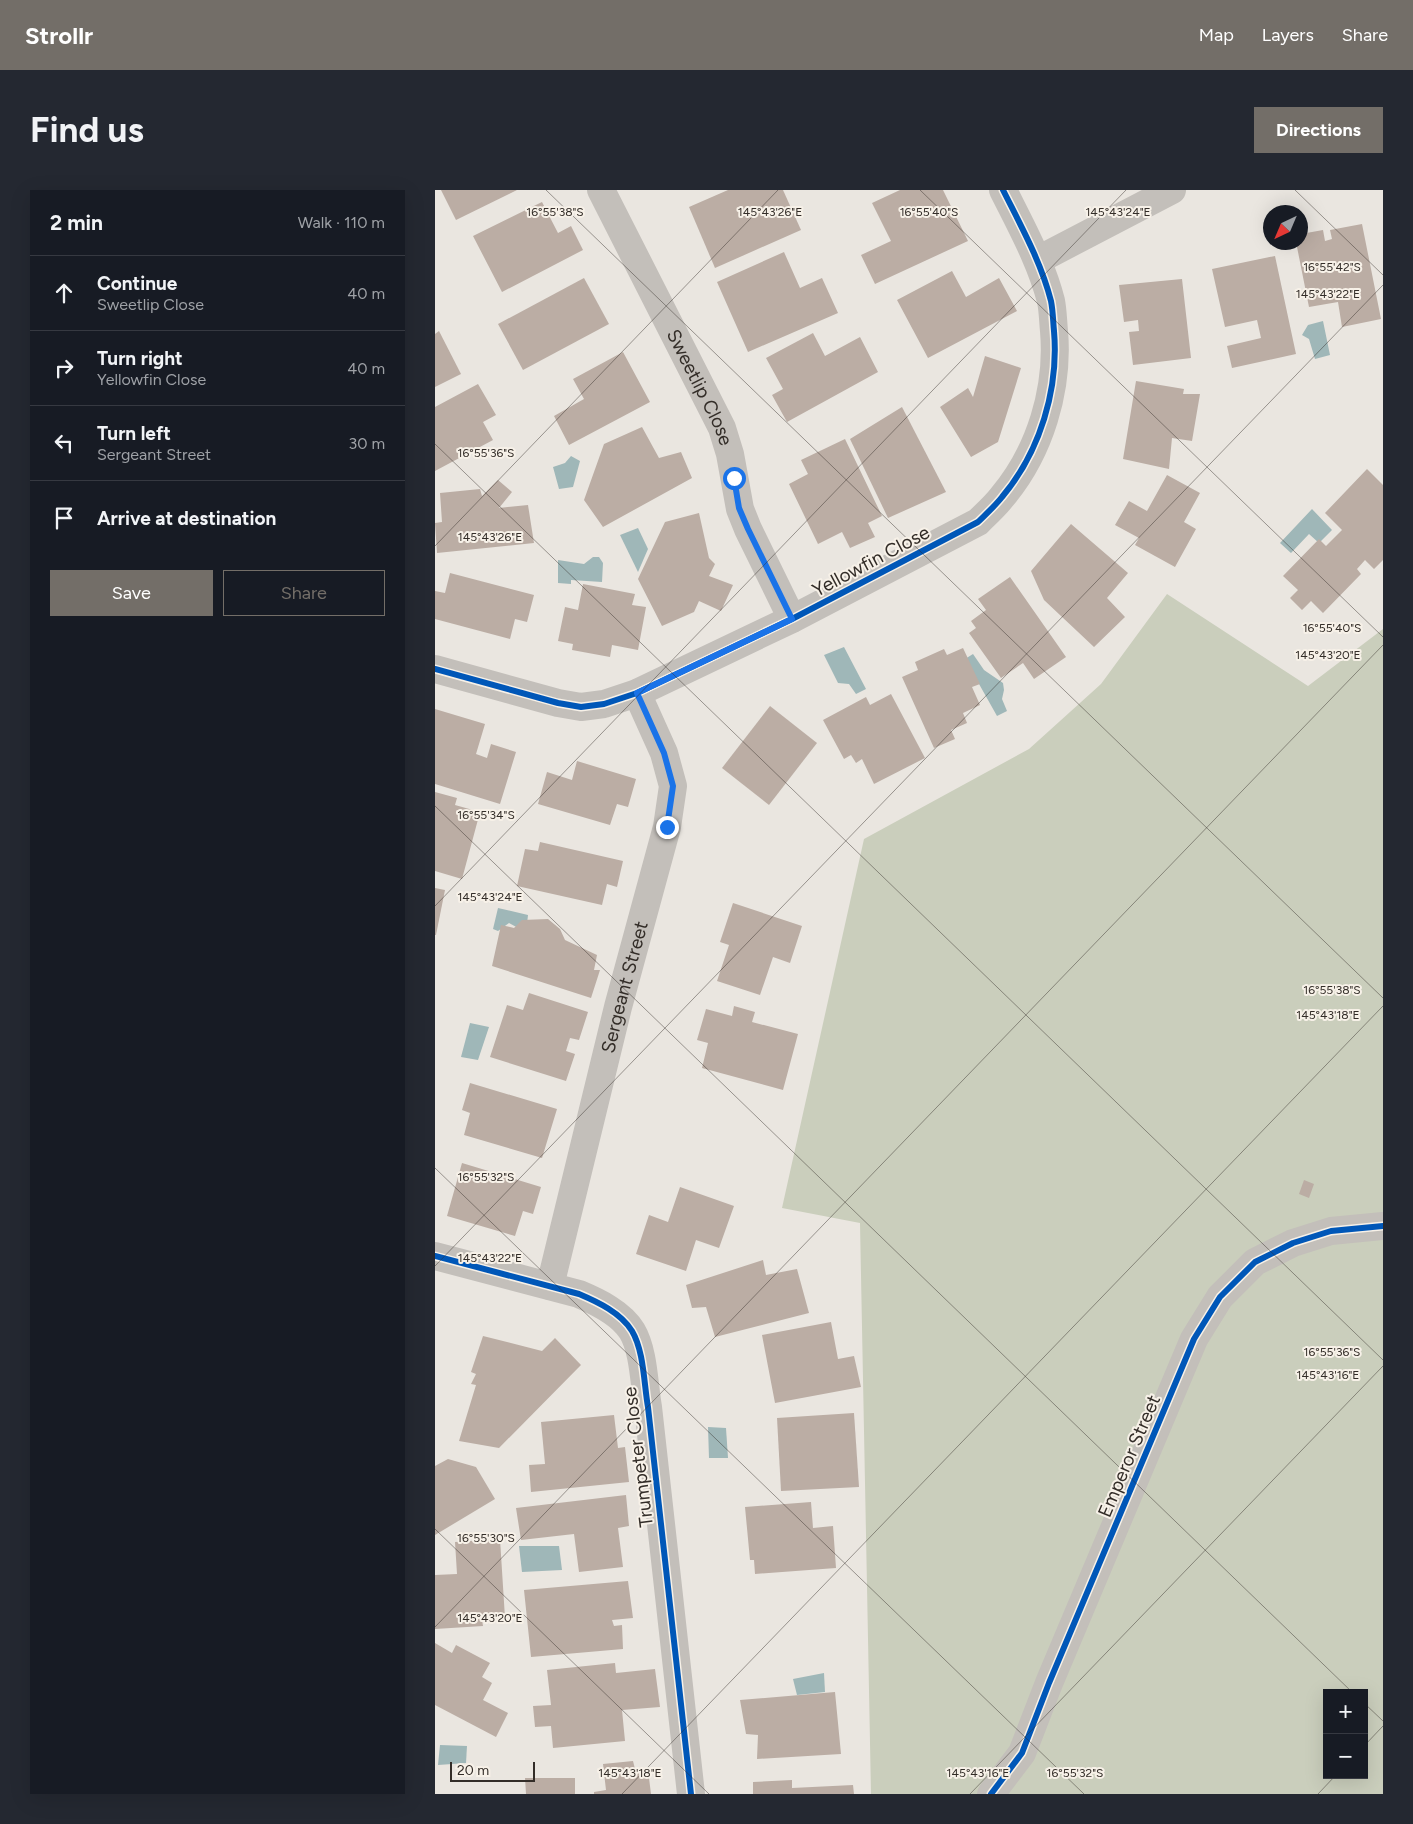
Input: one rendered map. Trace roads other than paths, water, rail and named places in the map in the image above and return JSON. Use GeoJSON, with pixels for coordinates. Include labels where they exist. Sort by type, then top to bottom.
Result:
{"type":"FeatureCollection","features":[{"type":"Feature","properties":{"kind":"street","name":"Sweetlip Close"},"geometry":{"type":"LineString","coordinates":[[601,190],[722,428],[739,508],[792,619]]}},
{"type":"Feature","properties":{"kind":"street","name":"Yellowfin Close"},"geometry":{"type":"LineString","coordinates":[[435,668],[558,703],[581,707],[604,704],[637,693],[792,619],[978,522],[1002,497],[1025,464],[1042,425],[1052,390],[1055,347],[1051,302],[1038,260],[1003,190]]}},
{"type":"Feature","properties":{"kind":"street"},"geometry":{"type":"LineString","coordinates":[[1038,260],[1172,190]]}},
{"type":"Feature","properties":{"kind":"street","name":"Sergeant Street"},"geometry":{"type":"LineString","coordinates":[[550,1286],[618,1008],[667,827],[673,786],[664,753],[637,693]]}},
{"type":"Feature","properties":{"kind":"street","name":"Emperor Street"},"geometry":{"type":"LineString","coordinates":[[991,1794],[1022,1753],[1049,1683],[1194,1339],[1220,1297],[1255,1262],[1293,1243],[1331,1231],[1383,1226]]}},
{"type":"Feature","properties":{"kind":"street","name":"Trumpeter Close"},"geometry":{"type":"LineString","coordinates":[[435,1256],[550,1286],[598,1302],[617,1316],[632,1331],[640,1355],[648,1407],[691,1794]]}},
{"type":"Feature","properties":{"kind":"water"},"geometry":{"type":"Polygon","coordinates":[[[1323,321],[1330,355],[1315,359],[1309,339],[1302,335],[1308,325],[1323,321]]]}},
{"type":"Feature","properties":{"kind":"water"},"geometry":{"type":"Polygon","coordinates":[[[571,456],[580,461],[573,487],[559,489],[553,467],[565,463],[571,456]]]}},
{"type":"Feature","properties":{"kind":"water"},"geometry":{"type":"Polygon","coordinates":[[[1312,509],[1332,530],[1319,543],[1309,534],[1291,553],[1280,543],[1312,509]]]}},
{"type":"Feature","properties":{"kind":"water"},"geometry":{"type":"Polygon","coordinates":[[[638,528],[648,549],[638,572],[620,535],[638,528]]]}},
{"type":"Feature","properties":{"kind":"water"},"geometry":{"type":"Polygon","coordinates":[[[593,557],[599,557],[603,563],[602,582],[571,580],[571,584],[558,583],[558,560],[584,564],[593,557]]]}},
{"type":"Feature","properties":{"kind":"water"},"geometry":{"type":"Polygon","coordinates":[[[844,647],[866,689],[856,694],[849,684],[838,683],[824,655],[844,647]]]}},
{"type":"Feature","properties":{"kind":"water"},"geometry":{"type":"Polygon","coordinates":[[[973,654],[984,670],[1003,683],[1002,699],[1007,711],[997,716],[965,659],[973,654]]]}},
{"type":"Feature","properties":{"kind":"water"},"geometry":{"type":"Polygon","coordinates":[[[498,908],[528,915],[527,924],[520,929],[509,923],[498,931],[493,929],[498,908]]]}},
{"type":"Feature","properties":{"kind":"water"},"geometry":{"type":"Polygon","coordinates":[[[470,1023],[489,1027],[478,1060],[461,1057],[470,1023]]]}},
{"type":"Feature","properties":{"kind":"water"},"geometry":{"type":"Polygon","coordinates":[[[708,1427],[726,1428],[728,1458],[709,1458],[708,1427]]]}},
{"type":"Feature","properties":{"kind":"water"},"geometry":{"type":"Polygon","coordinates":[[[519,1546],[559,1546],[562,1570],[522,1572],[519,1546]]]}},
{"type":"Feature","properties":{"kind":"water"},"geometry":{"type":"Polygon","coordinates":[[[824,1673],[825,1692],[797,1695],[793,1679],[824,1673]]]}},
{"type":"Feature","properties":{"kind":"water"},"geometry":{"type":"Polygon","coordinates":[[[440,1745],[467,1746],[466,1763],[438,1765],[440,1745]]]}}]}
